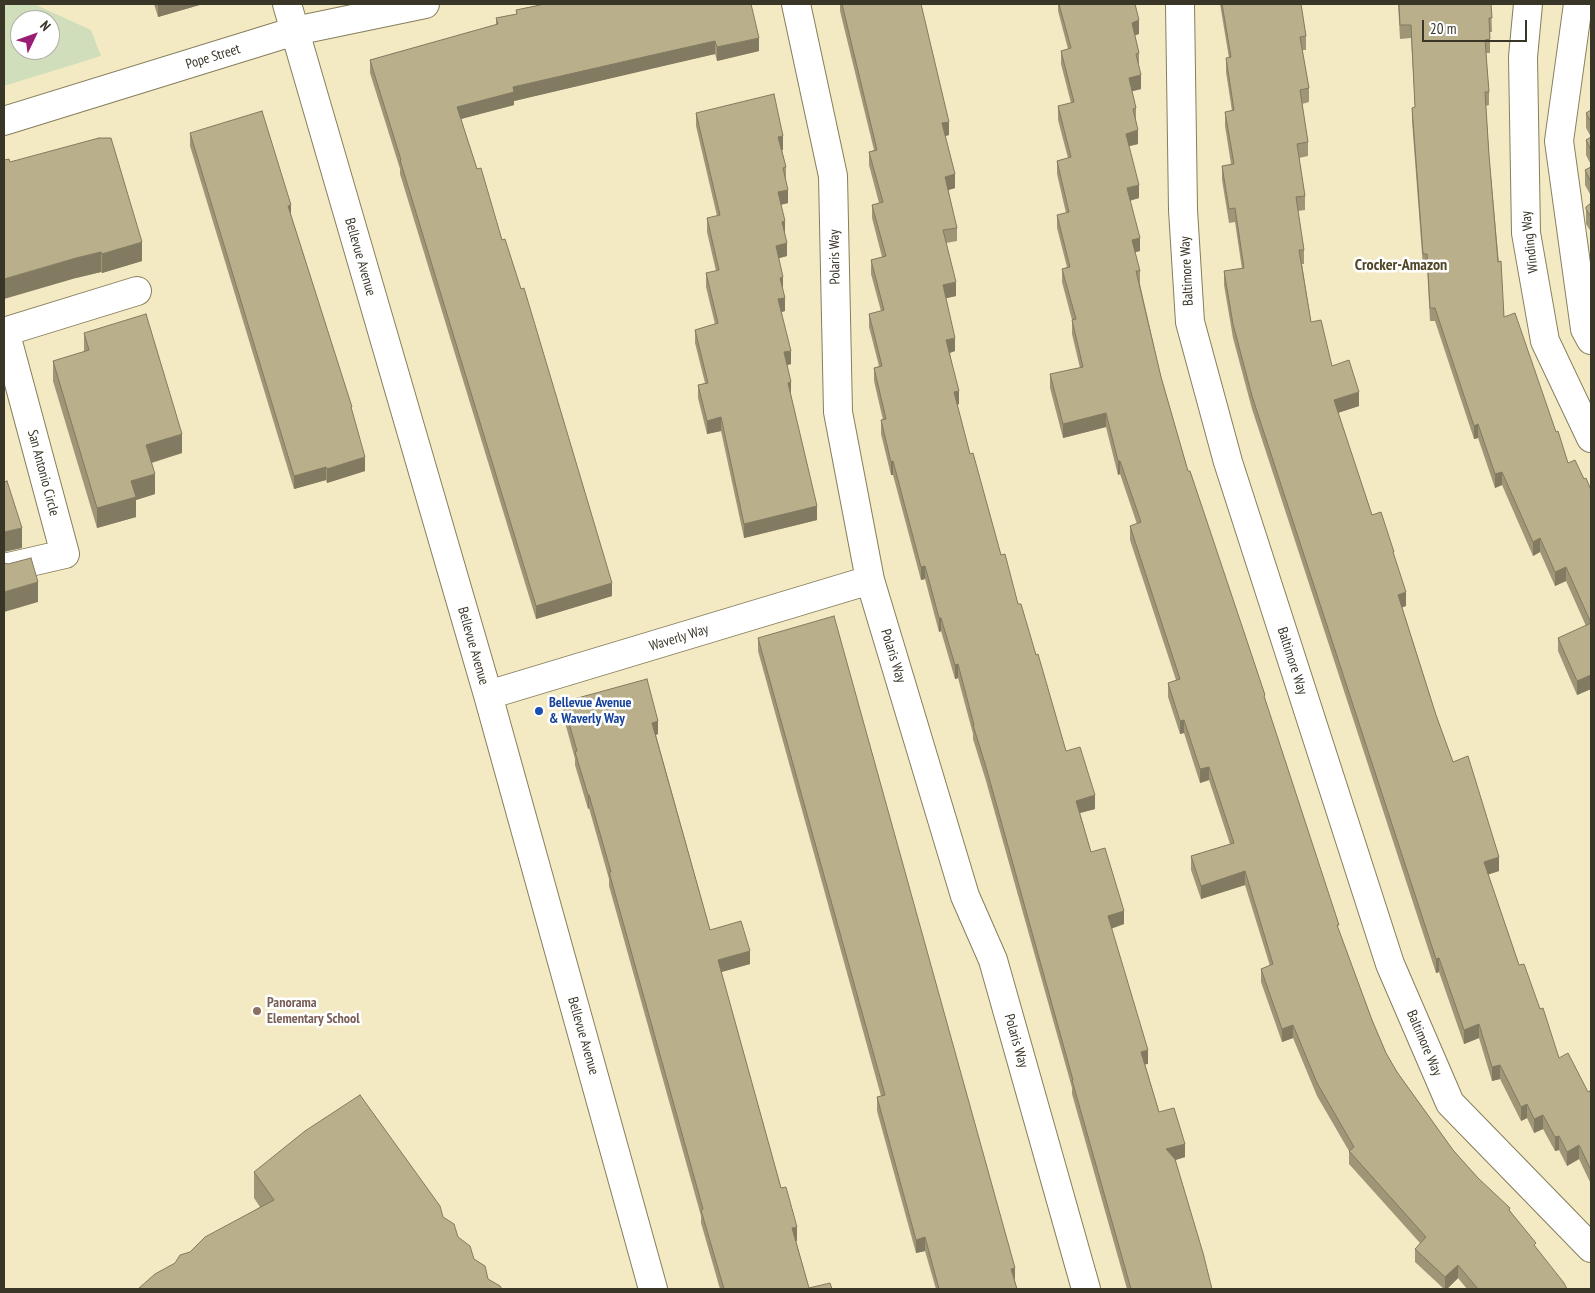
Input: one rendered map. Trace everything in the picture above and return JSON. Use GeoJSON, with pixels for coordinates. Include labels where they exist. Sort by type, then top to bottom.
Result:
{"type":"FeatureCollection","features":[{"type":"Feature","properties":{"kind":"street","name":"Bellevue Avenue"},"geometry":{"type":"LineString","coordinates":[[287,4],[488,695],[654,1289]]}},
{"type":"Feature","properties":{"kind":"street","name":"Pope Street"},"geometry":{"type":"LineString","coordinates":[[4,121],[295,31],[425,4]]}},
{"type":"Feature","properties":{"kind":"street","name":"Polaris Way"},"geometry":{"type":"LineString","coordinates":[[796,4],[833,176],[838,412],[870,580],[964,896],[993,960],[1086,1289]]}},
{"type":"Feature","properties":{"kind":"street","name":"Baltimore Way"},"geometry":{"type":"LineString","coordinates":[[1180,4],[1183,210],[1190,322],[1228,462],[1390,964],[1450,1103],[1591,1248]]}},
{"type":"Feature","properties":{"kind":"street","name":"Winding Way"},"geometry":{"type":"LineString","coordinates":[[1528,4],[1523,57],[1526,233],[1545,341],[1591,438]]}},
{"type":"Feature","properties":{"kind":"street"},"geometry":{"type":"LineString","coordinates":[[1578,4],[1559,141],[1585,329],[1591,340]]}},
{"type":"Feature","properties":{"kind":"street","name":"San Antonio Circle"},"geometry":{"type":"LineString","coordinates":[[4,568],[65,554],[4,332],[137,291]]}},
{"type":"Feature","properties":{"kind":"street","name":"Waverly Way"},"geometry":{"type":"LineString","coordinates":[[488,695],[870,580]]}},
{"type":"Feature","properties":{"kind":"green space"},"geometry":{"type":"Polygon","coordinates":[[[4,4],[34,4],[47,10],[10,10],[10,60],[60,60],[60,16],[91,30],[101,56],[4,86],[4,4]]]}},
{"type":"Feature","properties":{"kind":"building"},"geometry":{"type":"Polygon","coordinates":[[[545,4],[751,4],[759,38],[717,47],[715,41],[657,54],[513,87],[514,92],[457,107],[477,169],[481,168],[502,240],[505,239],[521,289],[524,288],[612,583],[536,606],[370,60],[498,24],[496,18],[517,14],[516,10],[545,4]]]}},
{"type":"Feature","properties":{"kind":"building"},"geometry":{"type":"Polygon","coordinates":[[[842,4],[921,4],[949,122],[942,123],[955,174],[945,177],[957,228],[943,230],[956,282],[943,285],[955,338],[946,340],[959,391],[954,392],[970,454],[973,453],[1001,555],[1005,554],[1018,604],[1021,604],[1036,655],[1038,654],[1066,751],[1080,747],[1095,795],[1076,801],[1091,852],[1105,848],[1124,911],[1108,916],[1148,1050],[1141,1052],[1159,1112],[1174,1108],[1185,1144],[1166,1149],[1175,1159],[1212,1289],[1131,1289],[973,725],[958,664],[955,665],[941,618],[939,618],[925,566],[921,567],[881,420],[886,419],[874,368],[882,366],[869,314],[884,310],[871,260],[886,256],[872,205],[883,202],[869,152],[877,150],[842,4]]]}},
{"type":"Feature","properties":{"kind":"building"},"geometry":{"type":"Polygon","coordinates":[[[1059,4],[1135,4],[1139,20],[1132,23],[1139,53],[1136,54],[1141,75],[1129,78],[1136,108],[1133,109],[1138,130],[1126,134],[1139,185],[1127,188],[1140,238],[1132,240],[1140,271],[1136,271],[1161,377],[1188,471],[1190,471],[1265,695],[1339,925],[1337,925],[1372,1020],[1386,1053],[1397,1072],[1453,1150],[1478,1178],[1510,1208],[1509,1210],[1536,1243],[1534,1245],[1567,1289],[1478,1289],[1458,1265],[1445,1277],[1415,1249],[1426,1237],[1349,1151],[1354,1147],[1317,1083],[1293,1025],[1282,1029],[1261,969],[1273,964],[1245,871],[1201,886],[1191,856],[1234,843],[1209,767],[1200,769],[1184,720],[1180,721],[1168,683],[1180,679],[1130,526],[1141,522],[1120,461],[1118,461],[1106,413],[1063,424],[1050,374],[1083,367],[1072,320],[1076,319],[1062,269],[1070,267],[1057,215],[1069,212],[1057,161],[1071,157],[1058,106],[1074,102],[1061,51],[1071,48],[1059,4]]]}},
{"type":"Feature","properties":{"kind":"building"},"geometry":{"type":"Polygon","coordinates":[[[1222,4],[1301,4],[1306,36],[1300,37],[1309,88],[1300,90],[1308,142],[1297,144],[1305,196],[1296,197],[1304,250],[1299,250],[1311,322],[1321,320],[1332,366],[1349,360],[1359,392],[1334,400],[1372,515],[1381,512],[1406,592],[1398,595],[1453,762],[1468,756],[1499,857],[1484,862],[1519,965],[1524,964],[1540,1009],[1543,1008],[1559,1058],[1568,1053],[1588,1092],[1591,1090],[1591,1168],[1579,1145],[1567,1152],[1559,1136],[1555,1137],[1543,1115],[1534,1119],[1527,1104],[1521,1107],[1500,1065],[1492,1067],[1479,1024],[1464,1030],[1439,958],[1436,959],[1252,396],[1233,324],[1224,271],[1244,268],[1235,208],[1229,209],[1222,166],[1234,164],[1225,112],[1234,110],[1226,58],[1231,57],[1222,4]]]}},
{"type":"Feature","properties":{"kind":"building"},"geometry":{"type":"Polygon","coordinates":[[[1399,4],[1491,4],[1492,18],[1489,18],[1490,39],[1485,40],[1489,92],[1485,92],[1498,262],[1501,261],[1504,317],[1515,313],[1568,463],[1575,460],[1591,490],[1591,623],[1566,567],[1555,572],[1540,538],[1533,542],[1502,472],[1495,474],[1478,424],[1474,426],[1435,308],[1430,308],[1427,254],[1423,254],[1412,108],[1415,107],[1411,25],[1400,25],[1399,4]]]}},
{"type":"Feature","properties":{"kind":"building"},"geometry":{"type":"Polygon","coordinates":[[[774,94],[783,136],[778,137],[786,167],[783,168],[788,190],[778,192],[785,221],[782,222],[787,243],[776,246],[783,277],[780,278],[785,298],[778,299],[791,351],[784,352],[791,382],[788,383],[817,506],[744,524],[721,417],[707,421],[698,385],[708,383],[695,330],[718,323],[706,273],[719,270],[707,218],[720,215],[696,113],[774,94]]]}},
{"type":"Feature","properties":{"kind":"building"},"geometry":{"type":"Polygon","coordinates":[[[1591,110],[1591,122],[1586,113],[1591,110]]]}},
{"type":"Feature","properties":{"kind":"building"},"geometry":{"type":"Polygon","coordinates":[[[262,111],[291,205],[288,206],[352,407],[365,457],[327,469],[326,467],[294,476],[190,133],[262,111]]]}},
{"type":"Feature","properties":{"kind":"building"},"geometry":{"type":"Polygon","coordinates":[[[1591,137],[1591,150],[1586,140],[1591,137]]]}},
{"type":"Feature","properties":{"kind":"building"},"geometry":{"type":"Polygon","coordinates":[[[99,138],[111,138],[142,242],[102,254],[101,252],[76,258],[4,279],[4,160],[9,159],[10,162],[99,138]]]}},
{"type":"Feature","properties":{"kind":"building"},"geometry":{"type":"Polygon","coordinates":[[[1591,167],[1591,182],[1585,170],[1591,167]]]}},
{"type":"Feature","properties":{"kind":"building"},"geometry":{"type":"Polygon","coordinates":[[[1591,203],[1591,217],[1586,207],[1591,203]]]}},
{"type":"Feature","properties":{"kind":"building"},"geometry":{"type":"Polygon","coordinates":[[[146,314],[182,434],[146,445],[155,474],[131,481],[136,497],[97,508],[53,361],[89,350],[84,333],[146,314]]]}},
{"type":"Feature","properties":{"kind":"building"},"geometry":{"type":"Polygon","coordinates":[[[7,481],[22,528],[4,532],[4,482],[7,481]]]}},
{"type":"Feature","properties":{"kind":"building"},"geometry":{"type":"Polygon","coordinates":[[[31,558],[38,582],[4,592],[4,563],[8,564],[31,558]]]}},
{"type":"Feature","properties":{"kind":"building"},"geometry":{"type":"Polygon","coordinates":[[[834,616],[1015,1268],[1011,1269],[1017,1289],[939,1289],[925,1237],[916,1240],[877,1097],[885,1095],[758,638],[834,616]]]}},
{"type":"Feature","properties":{"kind":"building"},"geometry":{"type":"Polygon","coordinates":[[[1591,623],[1591,675],[1577,681],[1558,638],[1591,623]]]}},
{"type":"Feature","properties":{"kind":"building"},"geometry":{"type":"Polygon","coordinates":[[[647,679],[658,721],[652,723],[710,930],[741,921],[750,951],[718,960],[781,1188],[786,1187],[797,1227],[792,1228],[809,1288],[830,1283],[832,1289],[724,1289],[609,872],[611,872],[575,752],[577,751],[563,702],[647,679]]]}},
{"type":"Feature","properties":{"kind":"building"},"geometry":{"type":"Polygon","coordinates":[[[360,1095],[440,1206],[443,1217],[454,1224],[458,1237],[470,1246],[474,1259],[485,1266],[488,1279],[502,1289],[138,1289],[155,1274],[175,1263],[180,1255],[190,1252],[205,1237],[274,1200],[254,1172],[305,1131],[360,1095]]]}},
{"type":"Feature","properties":{"kind":"place","name":"Bellevue Avenue & Waverly Way"},"geometry":{"type":"Point","coordinates":[539,711]}},
{"type":"Feature","properties":{"kind":"place","name":"Panorama Elementary School"},"geometry":{"type":"Point","coordinates":[257,1011]}},
{"type":"Feature","properties":{"kind":"district","name":"Crocker-Amazon"},"geometry":{"type":"Point","coordinates":[1401,265]}}]}
